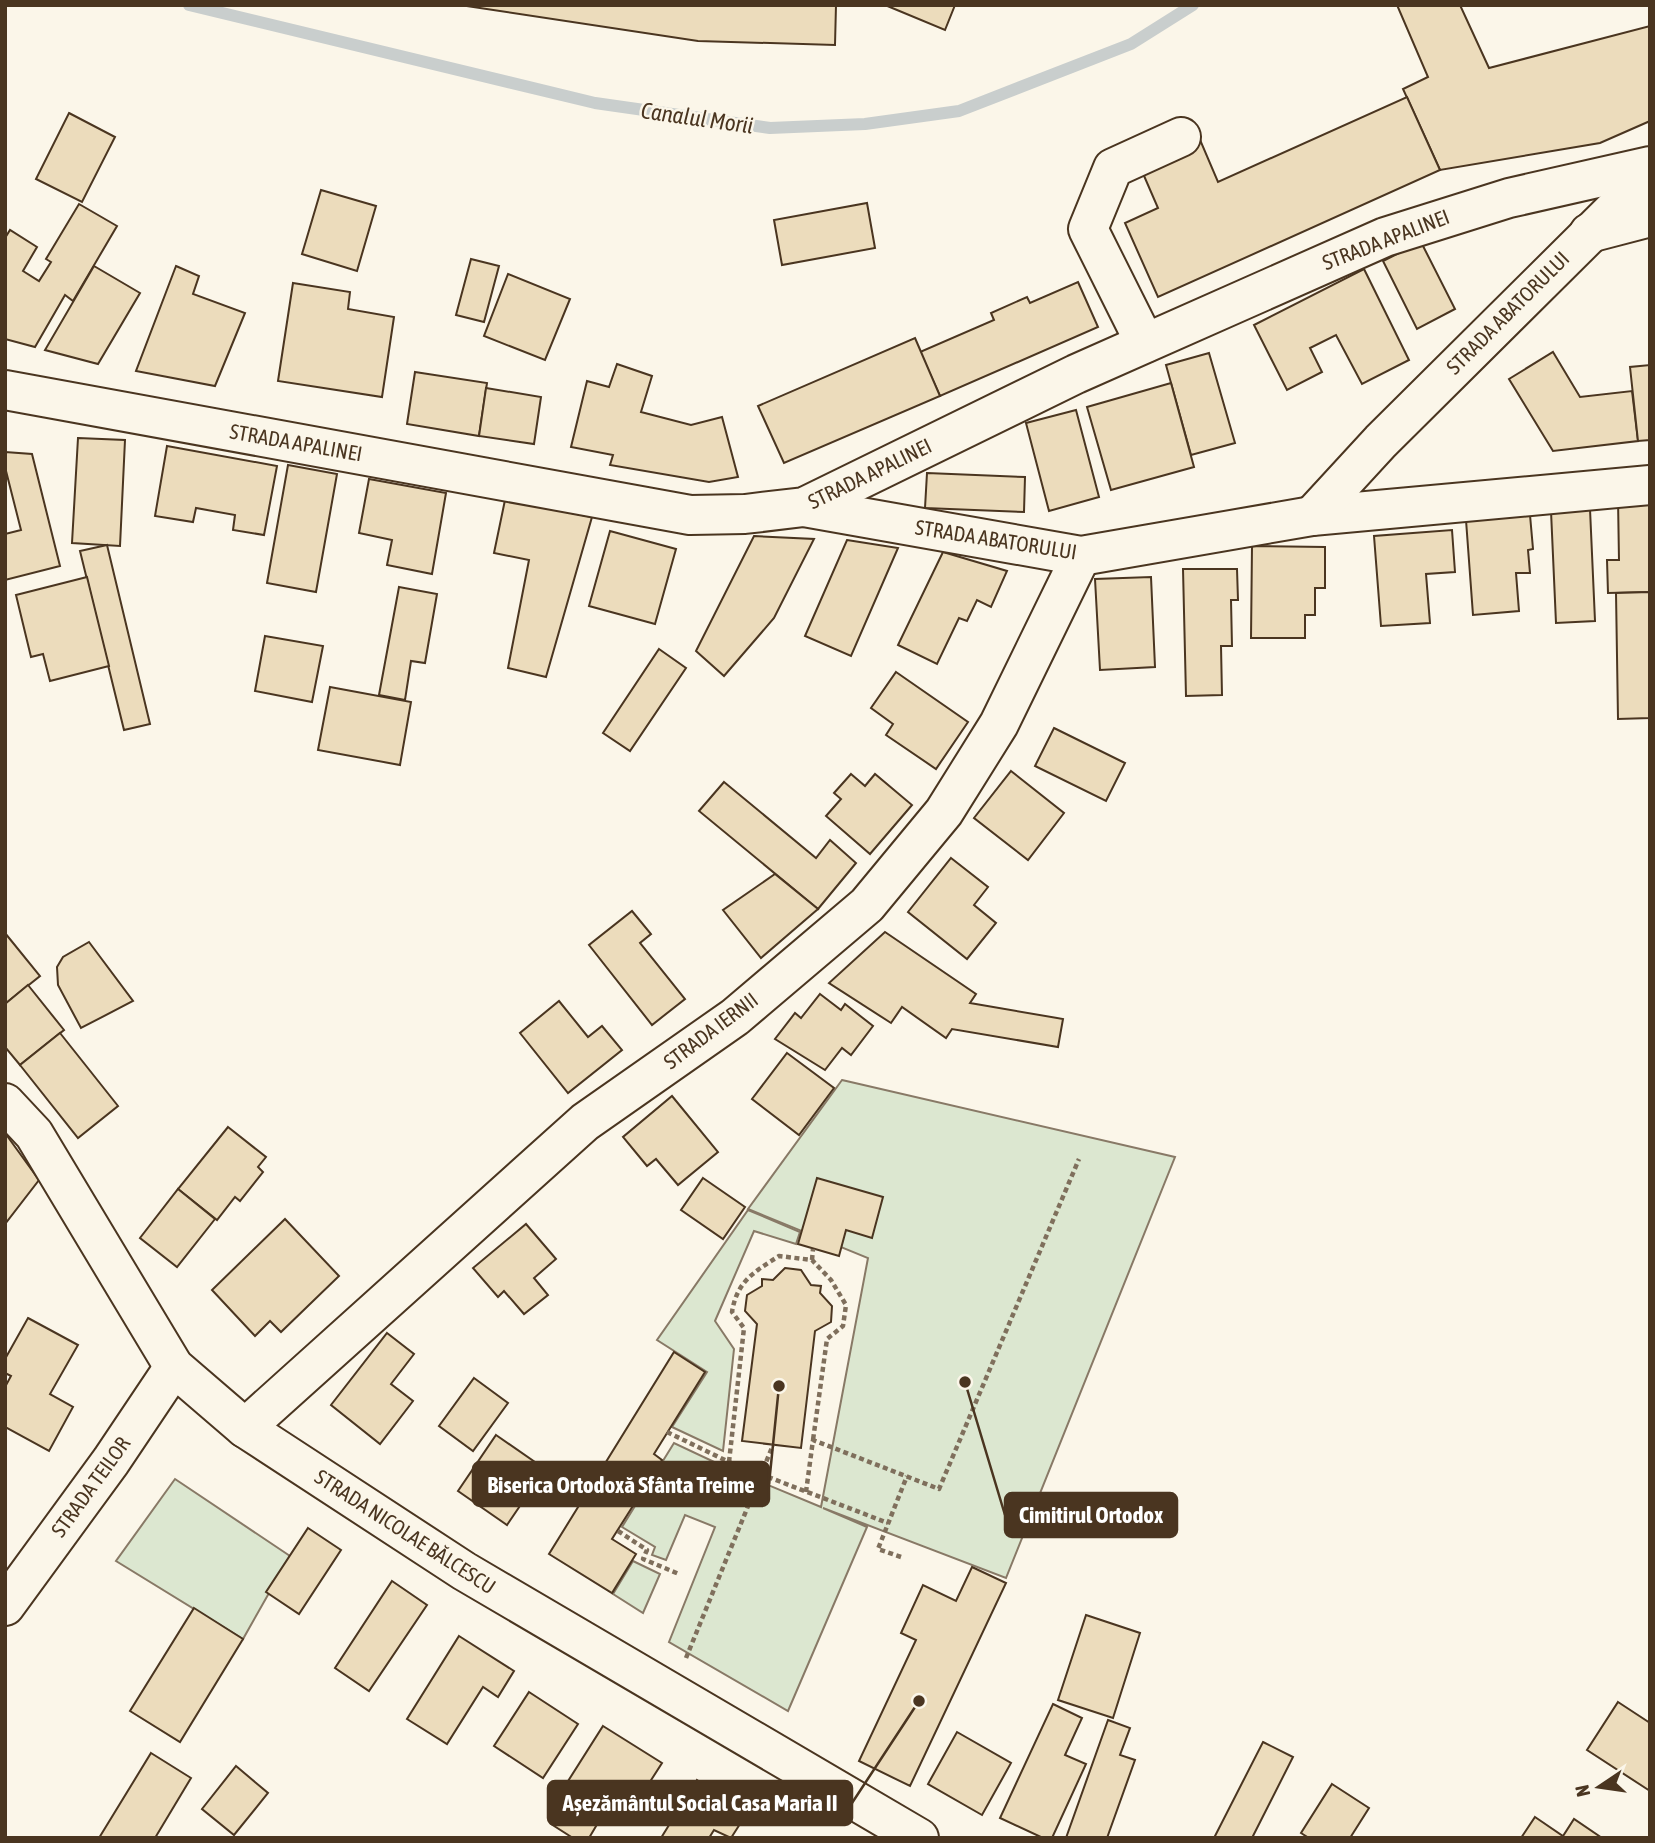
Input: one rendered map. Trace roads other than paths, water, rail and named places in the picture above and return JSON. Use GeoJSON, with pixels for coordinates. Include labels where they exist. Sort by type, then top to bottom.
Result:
{"type":"FeatureCollection","features":[{"type":"Feature","properties":{"kind":"street"},"geometry":{"type":"LineString","coordinates":[[1145,343],[1088,229],[1112,168],[1181,137]]}},
{"type":"Feature","properties":{"kind":"street","name":"STRADA APALINEI"},"geometry":{"type":"LineString","coordinates":[[5,390],[690,515],[745,514],[804,507],[1145,343],[1385,237],[1440,218],[1650,166]]}},
{"type":"Feature","properties":{"kind":"street","name":"STRADA ABATORULUI"},"geometry":{"type":"LineString","coordinates":[[1312,516],[1381,441],[1587,233],[1650,174]]}},
{"type":"Feature","properties":{"kind":"street"},"geometry":{"type":"LineString","coordinates":[[1587,233],[1650,217]]}},
{"type":"Feature","properties":{"kind":"street","name":"STRADA ABATORULUI"},"geometry":{"type":"LineString","coordinates":[[804,507],[1082,556],[1312,516],[1650,485]]}},
{"type":"Feature","properties":{"kind":"street","name":"STRADA IERNII"},"geometry":{"type":"LineString","coordinates":[[245,1428],[585,1122],[735,1017],[867,905],[944,812],[999,724],[1082,556]]}},
{"type":"Feature","properties":{"kind":"street","name":"STRADA NICOLAE BĂLCESCU"},"geometry":{"type":"LineString","coordinates":[[5,1103],[34,1135],[174,1367],[245,1428],[464,1571],[919,1838]]}},
{"type":"Feature","properties":{"kind":"street","name":"STRADA TEILOR"},"geometry":{"type":"LineString","coordinates":[[5,1606],[111,1461],[174,1367]]}},
{"type":"Feature","properties":{"kind":"waterway","name":"Canalul Morii"},"geometry":{"type":"LineString","coordinates":[[189,5],[595,103],[770,128],[865,124],[959,111],[1131,44],[1193,5]]}},
{"type":"Feature","properties":{"kind":"place","name":"Cimitirul Ortodox"},"geometry":{"type":"Point","coordinates":[965,1382]}},
{"type":"Feature","properties":{"kind":"place","name":"Biserica Ortodoxă Sfânta Treime"},"geometry":{"type":"Point","coordinates":[779,1386]}},
{"type":"Feature","properties":{"kind":"place","name":"Așezământul Social Casa Maria II"},"geometry":{"type":"Point","coordinates":[919,1701]}}]}
